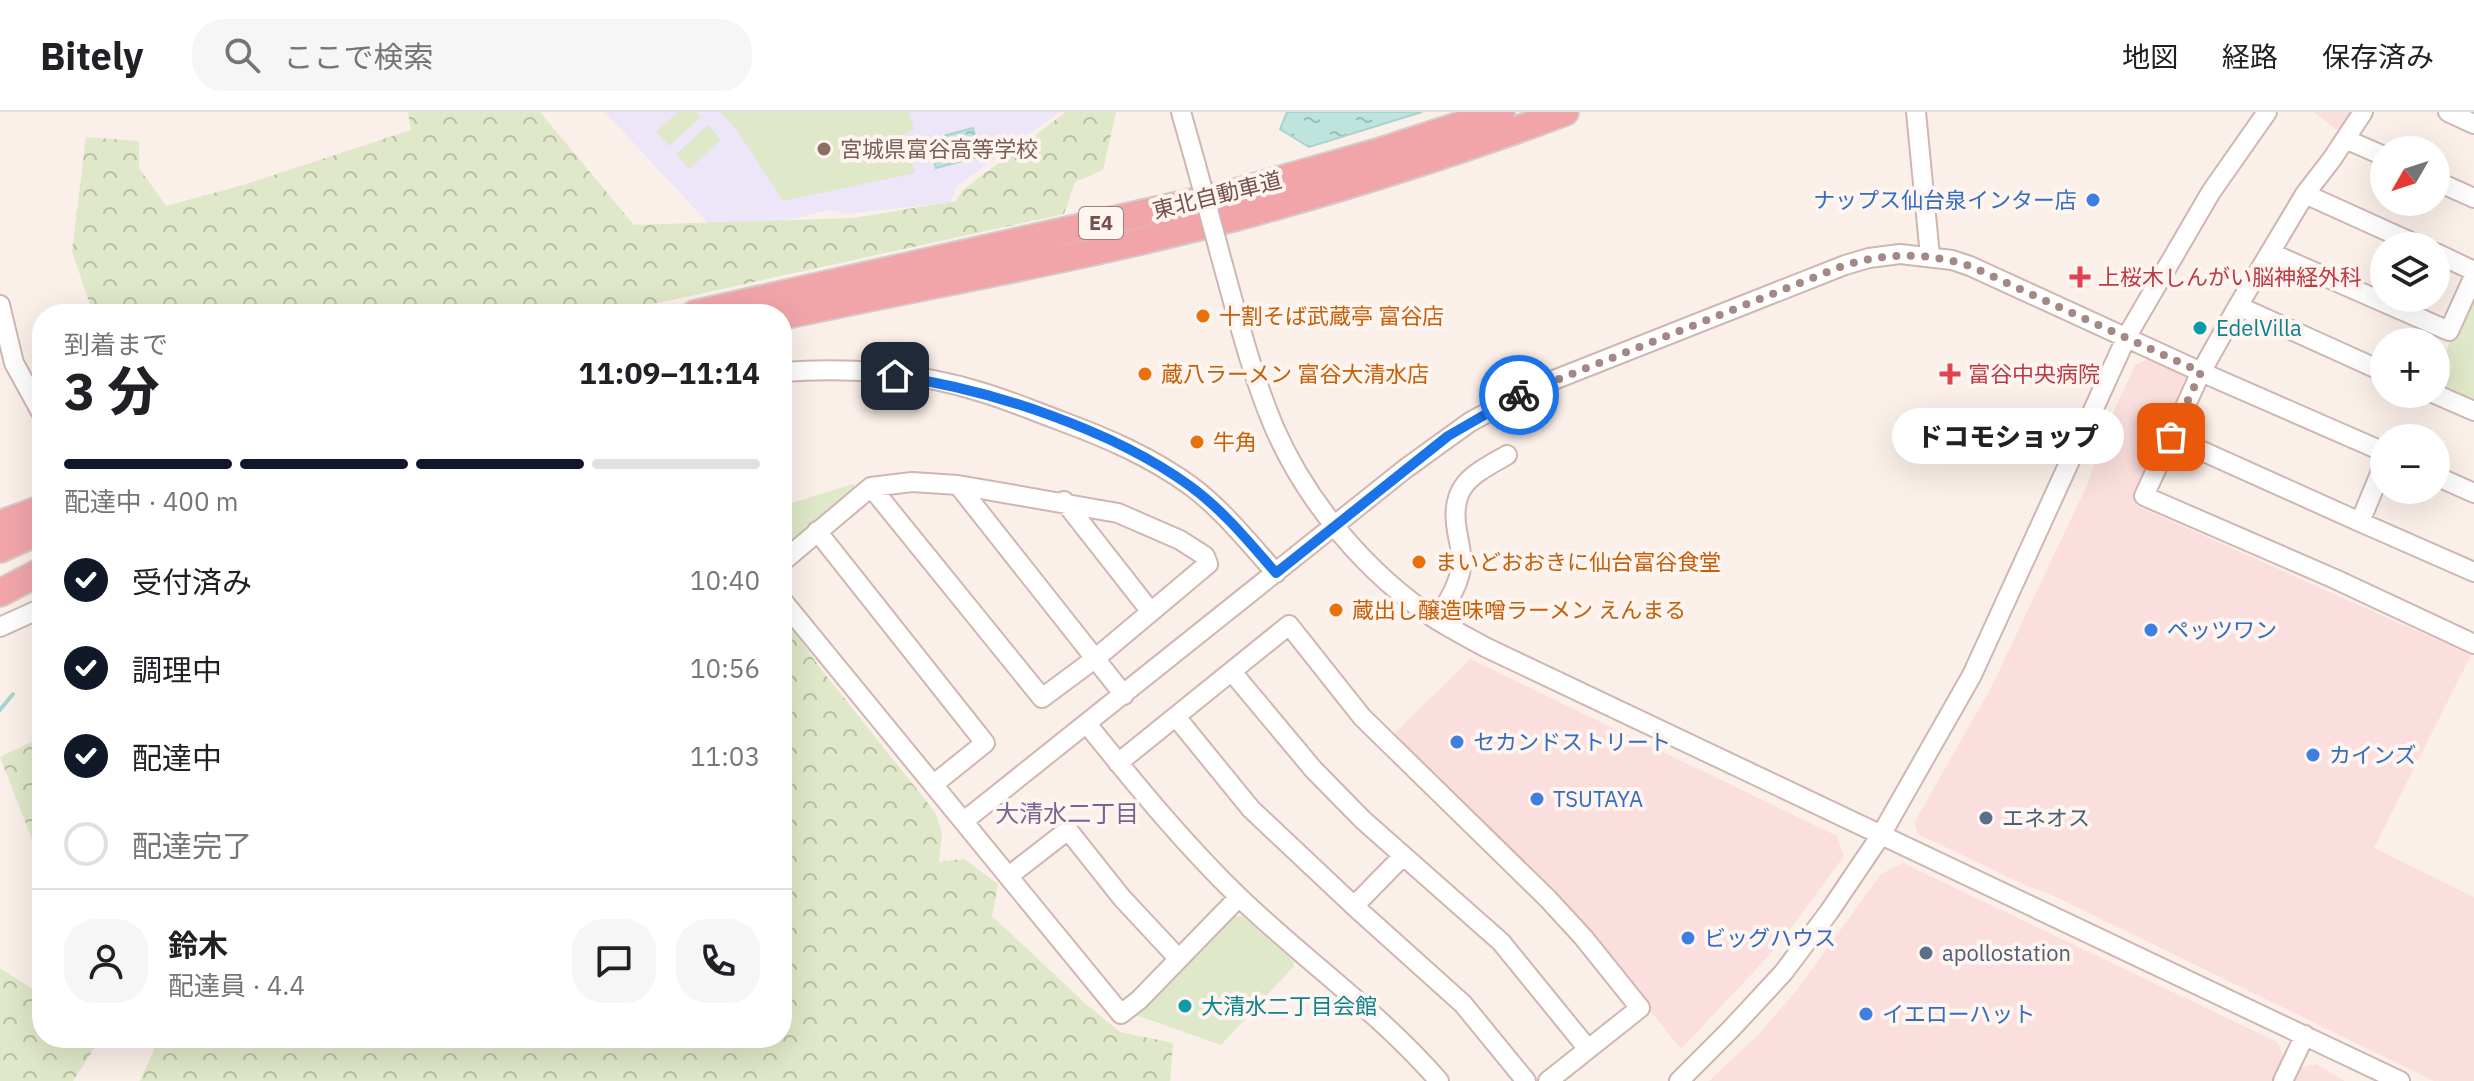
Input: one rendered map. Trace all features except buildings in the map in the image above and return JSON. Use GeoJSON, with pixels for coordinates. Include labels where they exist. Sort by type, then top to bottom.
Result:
{"type":"FeatureCollection","features":[{"type":"Feature","properties":{"kind":"highway","name":"東北自動車道"},"geometry":{"type":"LineString","coordinates":[[739,304],[1233,193],[1378,152],[1501,112]]}},
{"type":"Feature","properties":{"kind":"highway","name":"東北自動車道"},"geometry":{"type":"LineString","coordinates":[[792,314],[1077,255],[1238,217],[1398,170],[1565,112]]}},
{"type":"Feature","properties":{"kind":"highway"},"geometry":{"type":"LineString","coordinates":[[0,524],[32,513]]}},
{"type":"Feature","properties":{"kind":"highway"},"geometry":{"type":"LineString","coordinates":[[0,549],[32,535]]}},
{"type":"Feature","properties":{"kind":"highway"},"geometry":{"type":"LineString","coordinates":[[0,573],[32,557]]}},
{"type":"Feature","properties":{"kind":"highway"},"geometry":{"type":"LineString","coordinates":[[0,593],[32,576]]}},
{"type":"Feature","properties":{"kind":"street"},"geometry":{"type":"LineString","coordinates":[[1181,112],[1247,351],[1275,429],[1292,462],[1335,525],[1378,572],[1437,620],[1485,647],[2400,1081]]}},
{"type":"Feature","properties":{"kind":"street"},"geometry":{"type":"LineString","coordinates":[[1916,112],[1930,256]]}},
{"type":"Feature","properties":{"kind":"street"},"geometry":{"type":"LineString","coordinates":[[1679,1081],[1783,973],[1881,835],[1972,675],[2127,336],[2211,192],[2267,112]]}},
{"type":"Feature","properties":{"kind":"street"},"geometry":{"type":"LineString","coordinates":[[2363,112],[2305,194],[2238,306],[2201,372],[2144,496],[2335,579],[2474,644]]}},
{"type":"Feature","properties":{"kind":"street"},"geometry":{"type":"LineString","coordinates":[[2448,112],[2474,124]]}},
{"type":"Feature","properties":{"kind":"street"},"geometry":{"type":"LineString","coordinates":[[2345,139],[2370,150]]}},
{"type":"Feature","properties":{"kind":"street"},"geometry":{"type":"LineString","coordinates":[[2450,187],[2474,198]]}},
{"type":"Feature","properties":{"kind":"street"},"geometry":{"type":"LineString","coordinates":[[2305,194],[2389,232]]}},
{"type":"Feature","properties":{"kind":"street"},"geometry":{"type":"LineString","coordinates":[[2271,253],[2449,331],[2474,273],[2450,260]]}},
{"type":"Feature","properties":{"kind":"street"},"geometry":{"type":"LineString","coordinates":[[964,821],[1448,436],[1531,389],[1869,258],[1900,254],[1930,256],[1970,266],[2370,446]]}},
{"type":"Feature","properties":{"kind":"street"},"geometry":{"type":"LineString","coordinates":[[0,305],[14,363],[32,396]]}},
{"type":"Feature","properties":{"kind":"street"},"geometry":{"type":"LineString","coordinates":[[2238,306],[2370,366]]}},
{"type":"Feature","properties":{"kind":"street"},"geometry":{"type":"LineString","coordinates":[[792,371],[826,369],[873,373],[959,386],[1091,432],[1128,448],[1192,487],[1217,508],[1276,573]]}},
{"type":"Feature","properties":{"kind":"street"},"geometry":{"type":"LineString","coordinates":[[2450,401],[2474,411]]}},
{"type":"Feature","properties":{"kind":"street"},"geometry":{"type":"LineString","coordinates":[[2171,437],[2474,572]]}},
{"type":"Feature","properties":{"kind":"street"},"geometry":{"type":"LineString","coordinates":[[1437,620],[1454,591],[1462,567],[1455,515],[1457,498],[1465,482],[1507,455]]}},
{"type":"Feature","properties":{"kind":"street"},"geometry":{"type":"LineString","coordinates":[[792,553],[871,487],[912,482],[958,485],[1064,501],[1118,513],[1180,540],[1205,556],[1208,564],[1096,658],[1042,698],[871,487]]}},
{"type":"Feature","properties":{"kind":"street"},"geometry":{"type":"LineString","coordinates":[[2450,482],[2474,493]]}},
{"type":"Feature","properties":{"kind":"street"},"geometry":{"type":"LineString","coordinates":[[958,485],[1124,695]]}},
{"type":"Feature","properties":{"kind":"street"},"geometry":{"type":"LineString","coordinates":[[2360,522],[2370,498]]}},
{"type":"Feature","properties":{"kind":"street"},"geometry":{"type":"LineString","coordinates":[[1064,501],[1151,612]]}},
{"type":"Feature","properties":{"kind":"street"},"geometry":{"type":"LineString","coordinates":[[817,531],[985,743],[934,784]]}},
{"type":"Feature","properties":{"kind":"street"},"geometry":{"type":"LineString","coordinates":[[792,612],[1121,1014],[1239,897]]}},
{"type":"Feature","properties":{"kind":"street"},"geometry":{"type":"LineString","coordinates":[[0,627],[32,613]]}},
{"type":"Feature","properties":{"kind":"street"},"geometry":{"type":"LineString","coordinates":[[1118,763],[1289,625],[1362,717],[1548,899],[1640,1008],[1548,1081]]}},
{"type":"Feature","properties":{"kind":"street"},"geometry":{"type":"LineString","coordinates":[[1232,672],[1313,769],[1402,857],[1501,942],[1588,1049]]}},
{"type":"Feature","properties":{"kind":"street"},"geometry":{"type":"LineString","coordinates":[[1176,717],[1251,809],[1463,1004],[1526,1081]]}},
{"type":"Feature","properties":{"kind":"street"},"geometry":{"type":"LineString","coordinates":[[1087,724],[1181,838],[1239,897],[1409,1047],[1439,1081]]}},
{"type":"Feature","properties":{"kind":"street"},"geometry":{"type":"LineString","coordinates":[[1010,875],[1068,830],[1122,898],[1178,958]]}},
{"type":"Feature","properties":{"kind":"street"},"geometry":{"type":"LineString","coordinates":[[1354,906],[1402,857]]}},
{"type":"Feature","properties":{"kind":"street"},"geometry":{"type":"LineString","coordinates":[[2283,1081],[2305,1035]]}},
{"type":"Feature","properties":{"kind":"shaded area","name":"宮城県富谷高等学校"},"geometry":{"type":"Polygon","coordinates":[[[605,112],[1060,112],[957,186],[951,202],[848,214],[831,210],[719,235],[605,112]]]}},
{"type":"Feature","properties":{"kind":"shaded area"},"geometry":{"type":"Polygon","coordinates":[[[2314,112],[2359,112],[2342,134],[2314,112]]]}},
{"type":"Feature","properties":{"kind":"shaded area"},"geometry":{"type":"Polygon","coordinates":[[[2148,359],[2184,375],[2189,383],[2135,505],[2471,655],[2374,848],[2474,897],[2474,1081],[2434,1081],[2050,894],[1918,834],[1914,823],[1992,686],[2087,485],[2110,420],[2135,365],[2148,359]]]}},
{"type":"Feature","properties":{"kind":"shaded area"},"geometry":{"type":"Polygon","coordinates":[[[1470,659],[1837,836],[1844,856],[1776,948],[1681,1049],[1568,909],[1391,737],[1470,659]]]}},
{"type":"Feature","properties":{"kind":"shaded area"},"geometry":{"type":"Polygon","coordinates":[[[1903,863],[2277,1042],[2284,1057],[2274,1081],[1709,1081],[1760,1033],[1797,990],[1881,874],[1903,863]]]}},
{"type":"Feature","properties":{"kind":"shaded area"},"geometry":{"type":"Polygon","coordinates":[[[2316,1064],[2345,1081],[2294,1081],[2300,1068],[2316,1064]]]}},
{"type":"Feature","properties":{"kind":"green space"},"geometry":{"type":"Polygon","coordinates":[[[408,112],[540,112],[634,225],[853,218],[956,201],[963,190],[1066,112],[1116,112],[1103,170],[1075,182],[1064,214],[653,304],[90,304],[72,251],[86,137],[139,141],[139,168],[166,206],[243,185],[411,130],[408,112]]]}},
{"type":"Feature","properties":{"kind":"green space"},"geometry":{"type":"Polygon","coordinates":[[[678,112],[696,112],[701,117],[669,146],[656,132],[678,112]]]}},
{"type":"Feature","properties":{"kind":"green space"},"geometry":{"type":"Polygon","coordinates":[[[720,112],[909,112],[914,130],[904,134],[915,173],[783,201],[739,133],[720,112]]]}},
{"type":"Feature","properties":{"kind":"green space"},"geometry":{"type":"Polygon","coordinates":[[[708,125],[721,140],[689,169],[676,154],[708,125]]]}},
{"type":"Feature","properties":{"kind":"green space"},"geometry":{"type":"Polygon","coordinates":[[[2474,289],[2474,407],[2450,394],[2450,342],[2474,289]]]}},
{"type":"Feature","properties":{"kind":"green space"},"geometry":{"type":"Polygon","coordinates":[[[853,484],[859,491],[792,546],[792,503],[853,484]]]}},
{"type":"Feature","properties":{"kind":"green space"},"geometry":{"type":"Polygon","coordinates":[[[792,628],[935,812],[942,833],[939,862],[964,859],[998,884],[992,916],[1120,1032],[1173,1043],[1170,1081],[140,1081],[155,1048],[792,1048],[792,628]]]}},
{"type":"Feature","properties":{"kind":"green space"},"geometry":{"type":"Polygon","coordinates":[[[32,742],[32,839],[0,757],[32,742]]]}},
{"type":"Feature","properties":{"kind":"green space"},"geometry":{"type":"Polygon","coordinates":[[[1233,916],[1242,916],[1293,961],[1294,966],[1221,1045],[1133,1014],[1233,916]]]}},
{"type":"Feature","properties":{"kind":"green space"},"geometry":{"type":"Polygon","coordinates":[[[0,968],[32,989],[32,1048],[94,1048],[73,1081],[0,1081],[0,968]]]}},
{"type":"Feature","properties":{"kind":"water"},"geometry":{"type":"Polygon","coordinates":[[[1287,112],[1422,112],[1309,147],[1280,129],[1287,112]]]}},
{"type":"Feature","properties":{"kind":"water"},"geometry":{"type":"Polygon","coordinates":[[[973,128],[981,156],[936,168],[928,140],[973,128]]]}},
{"type":"Feature","properties":{"kind":"waterway"},"geometry":{"type":"LineString","coordinates":[[0,710],[13,694]]}},
{"type":"Feature","properties":{"kind":"way so far"},"geometry":{"type":"LineString","coordinates":[[1519,395],[1845,265],[1900,254],[1930,256],[1970,266],[2201,372],[2171,437]]}},
{"type":"Feature","properties":{"kind":"place","name":"宮城県富谷高等学校"},"geometry":{"type":"Point","coordinates":[824,149]}},
{"type":"Feature","properties":{"kind":"place","name":"ナップス仙台泉インター店"},"geometry":{"type":"Point","coordinates":[2093,200]}},
{"type":"Feature","properties":{"kind":"place","name":"上桜木しんがい脳神経外科"},"geometry":{"type":"Point","coordinates":[2080,277]}},
{"type":"Feature","properties":{"kind":"place","name":"十割そば武蔵亭 富谷店"},"geometry":{"type":"Point","coordinates":[1203,316]}},
{"type":"Feature","properties":{"kind":"place","name":"EdelVilla"},"geometry":{"type":"Point","coordinates":[2200,328]}},
{"type":"Feature","properties":{"kind":"place","name":"蔵八ラーメン 富谷大清水店"},"geometry":{"type":"Point","coordinates":[1145,374]}},
{"type":"Feature","properties":{"kind":"place","name":"富谷中央病院"},"geometry":{"type":"Point","coordinates":[1950,374]}},
{"type":"Feature","properties":{"kind":"place","name":"ドコモショップ"},"geometry":{"type":"Point","coordinates":[2171,437]}},
{"type":"Feature","properties":{"kind":"place","name":"牛角"},"geometry":{"type":"Point","coordinates":[1197,442]}},
{"type":"Feature","properties":{"kind":"place","name":"まいどおおきに仙台富谷食堂"},"geometry":{"type":"Point","coordinates":[1419,562]}},
{"type":"Feature","properties":{"kind":"place","name":"蔵出し醸造味噌ラーメン えんまる"},"geometry":{"type":"Point","coordinates":[1336,610]}},
{"type":"Feature","properties":{"kind":"place","name":"ペッツワン"},"geometry":{"type":"Point","coordinates":[2151,630]}},
{"type":"Feature","properties":{"kind":"place","name":"セカンドストリート"},"geometry":{"type":"Point","coordinates":[1457,742]}},
{"type":"Feature","properties":{"kind":"place","name":"カインズ"},"geometry":{"type":"Point","coordinates":[2313,755]}},
{"type":"Feature","properties":{"kind":"place","name":"TSUTAYA"},"geometry":{"type":"Point","coordinates":[1537,799]}},
{"type":"Feature","properties":{"kind":"place","name":"エネオス"},"geometry":{"type":"Point","coordinates":[1986,818]}},
{"type":"Feature","properties":{"kind":"place","name":"ビッグハウス"},"geometry":{"type":"Point","coordinates":[1688,938]}},
{"type":"Feature","properties":{"kind":"place","name":"apollostation"},"geometry":{"type":"Point","coordinates":[1926,953]}},
{"type":"Feature","properties":{"kind":"place","name":"大清水二丁目会館"},"geometry":{"type":"Point","coordinates":[1185,1006]}},
{"type":"Feature","properties":{"kind":"place","name":"イエローハット"},"geometry":{"type":"Point","coordinates":[1866,1014]}},
{"type":"Feature","properties":{"kind":"district","name":"大清水二丁目"},"geometry":{"type":"Point","coordinates":[1067,814]}},
{"type":"Feature","properties":{"kind":"route"},"geometry":{"type":"LineString","coordinates":[[895,376],[981,392],[1128,448],[1192,487],[1217,508],[1276,573],[1448,436],[1519,395]]}}]}
